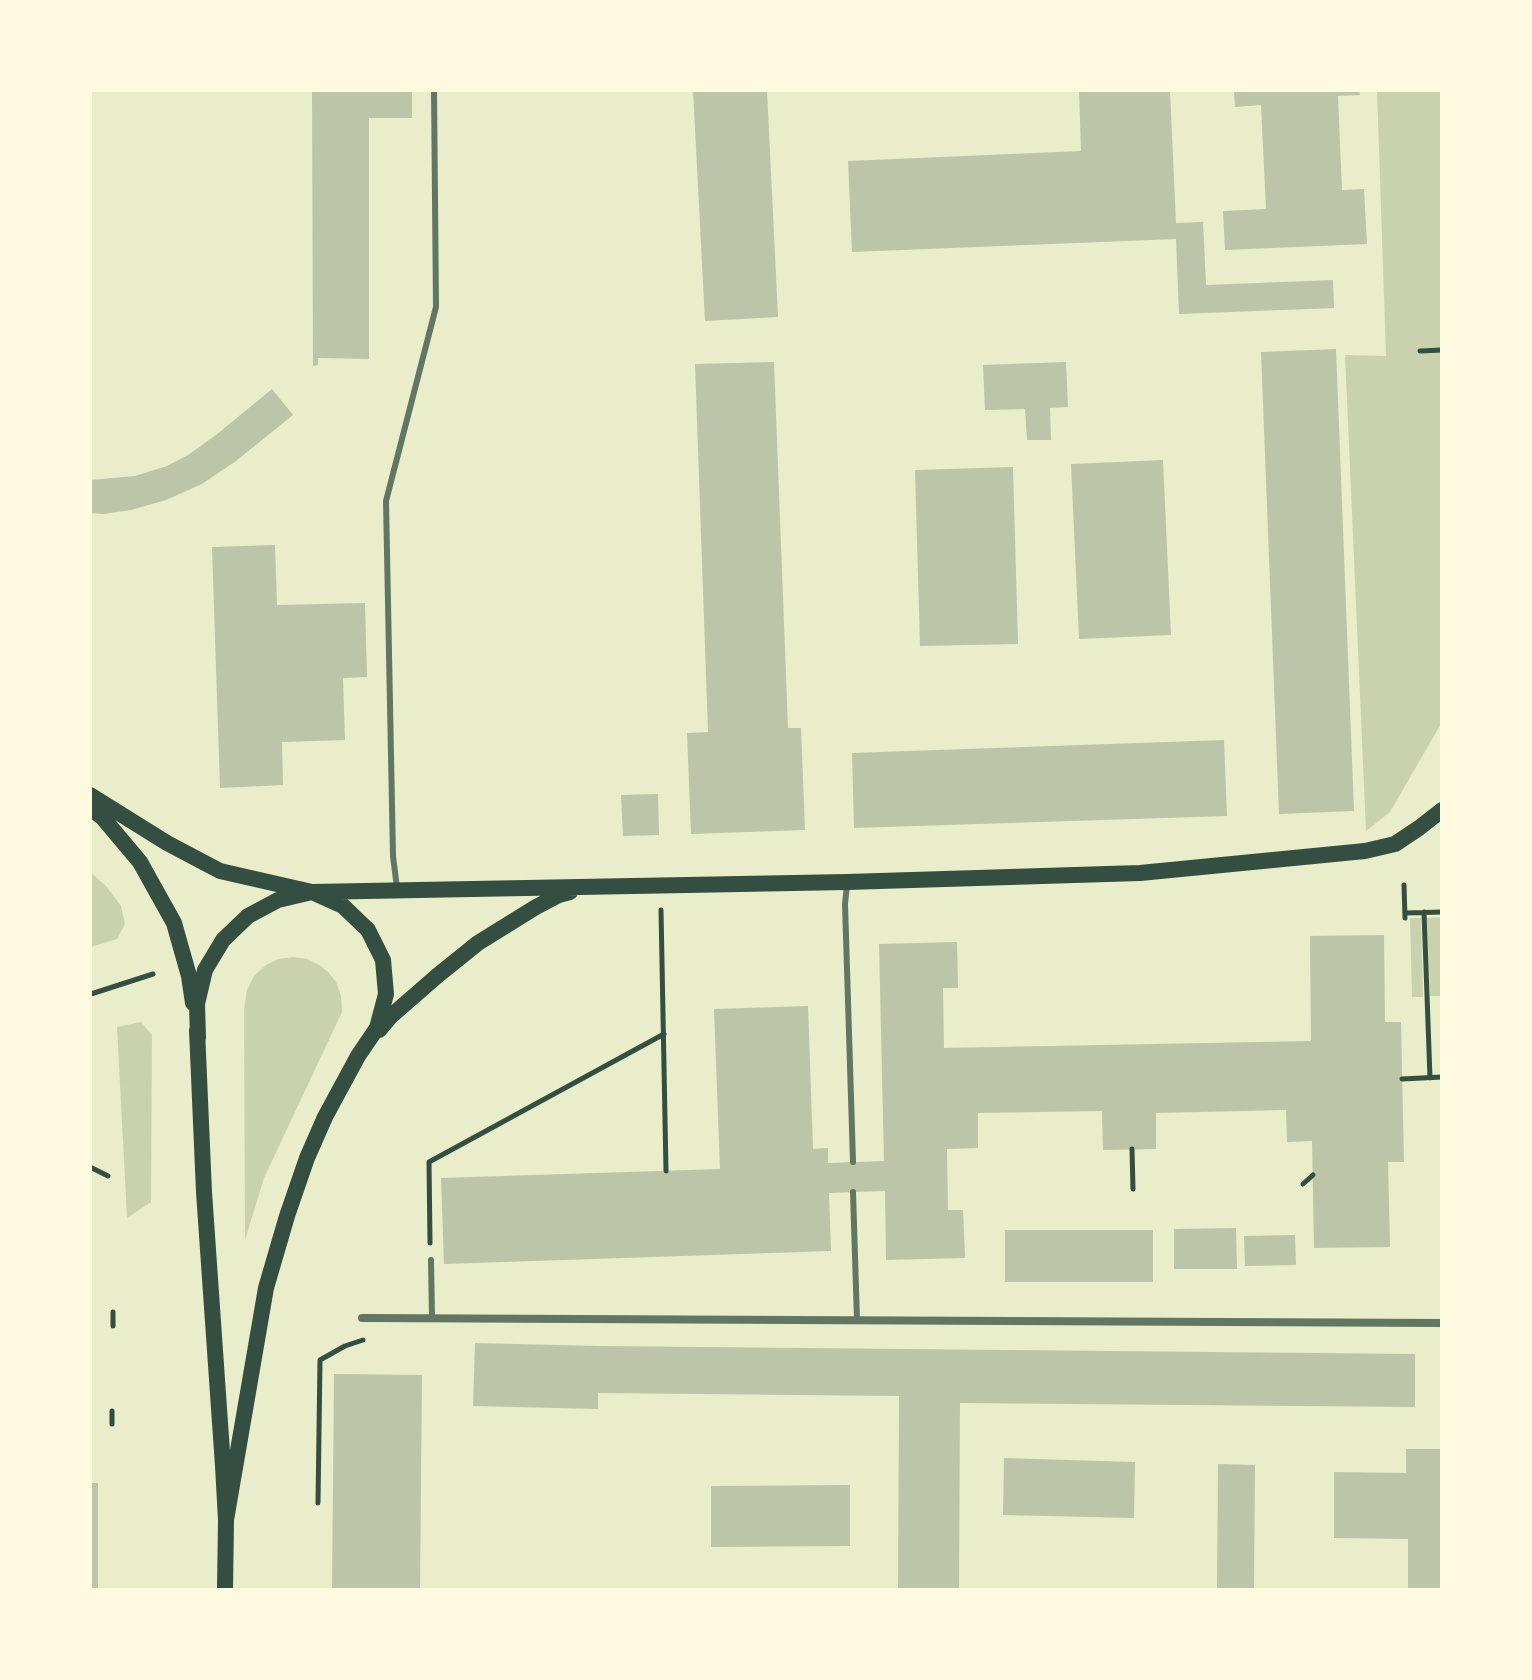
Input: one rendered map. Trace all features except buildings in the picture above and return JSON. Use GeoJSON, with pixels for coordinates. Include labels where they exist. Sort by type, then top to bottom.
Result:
{"type":"FeatureCollection","features":[{"type":"Feature","properties":{"kind":"main road"},"geometry":{"type":"LineString","coordinates":[[90,795],[167,843],[220,871],[312,892],[343,906],[368,930],[383,960],[386,994],[377,1028],[325,1117],[307,1158],[266,1288],[226,1520]]}},
{"type":"Feature","properties":{"kind":"main road"},"geometry":{"type":"LineString","coordinates":[[90,808],[103,818],[140,862],[174,923],[189,976],[198,1038]]}},
{"type":"Feature","properties":{"kind":"main road"},"geometry":{"type":"LineString","coordinates":[[225,1590],[226,1520],[204,1192],[197,1004],[205,970],[223,940],[248,916],[278,900],[312,892],[1140,873],[1354,852],[1395,844],[1442,810]]}},
{"type":"Feature","properties":{"kind":"main road"},"geometry":{"type":"LineString","coordinates":[[358,1056],[390,1017],[478,943],[559,895],[589,888]]}},
{"type":"Feature","properties":{"kind":"street"},"geometry":{"type":"LineString","coordinates":[[362,1318],[1442,1323]]}},
{"type":"Feature","properties":{"kind":"lane"},"geometry":{"type":"LineString","coordinates":[[397,889],[393,856],[386,501],[436,307],[434,90]]}},
{"type":"Feature","properties":{"kind":"lane"},"geometry":{"type":"LineString","coordinates":[[847,882],[845,904],[853,1162]]}},
{"type":"Feature","properties":{"kind":"lane"},"geometry":{"type":"LineString","coordinates":[[853,1192],[857,1320]]}},
{"type":"Feature","properties":{"kind":"lane"},"geometry":{"type":"LineString","coordinates":[[431,1260],[432,1318]]}},
{"type":"Feature","properties":{"kind":"path"},"geometry":{"type":"LineString","coordinates":[[1420,351],[1442,350]]}},
{"type":"Feature","properties":{"kind":"path"},"geometry":{"type":"LineString","coordinates":[[1404,885],[1405,916],[1442,912]]}},
{"type":"Feature","properties":{"kind":"path"},"geometry":{"type":"LineString","coordinates":[[661,910],[666,1171]]}},
{"type":"Feature","properties":{"kind":"path"},"geometry":{"type":"LineString","coordinates":[[1424,912],[1430,1078]]}},
{"type":"Feature","properties":{"kind":"path"},"geometry":{"type":"LineString","coordinates":[[91,994],[153,974]]}},
{"type":"Feature","properties":{"kind":"path"},"geometry":{"type":"LineString","coordinates":[[431,1260],[429,1162],[664,1034]]}},
{"type":"Feature","properties":{"kind":"path"},"geometry":{"type":"LineString","coordinates":[[1402,1079],[1442,1077]]}},
{"type":"Feature","properties":{"kind":"path"},"geometry":{"type":"LineString","coordinates":[[1132,1149],[1133,1189]]}},
{"type":"Feature","properties":{"kind":"path"},"geometry":{"type":"LineString","coordinates":[[90,1167],[108,1176]]}},
{"type":"Feature","properties":{"kind":"path"},"geometry":{"type":"LineString","coordinates":[[1303,1184],[1313,1175]]}},
{"type":"Feature","properties":{"kind":"path"},"geometry":{"type":"LineString","coordinates":[[113,1312],[113,1326]]}},
{"type":"Feature","properties":{"kind":"path"},"geometry":{"type":"LineString","coordinates":[[318,1503],[320,1360]]}},
{"type":"Feature","properties":{"kind":"path"},"geometry":{"type":"LineString","coordinates":[[112,1411],[112,1424]]}},
{"type":"Feature","properties":{"kind":"green space"},"geometry":{"type":"Polygon","coordinates":[[[1377,90],[1442,90],[1442,722],[1390,812],[1366,831],[1345,355],[1386,356],[1377,90]]]}},
{"type":"Feature","properties":{"kind":"green space"},"geometry":{"type":"Polygon","coordinates":[[[90,872],[121,906],[125,924],[117,939],[91,947],[90,872]]]}},
{"type":"Feature","properties":{"kind":"green space"},"geometry":{"type":"Polygon","coordinates":[[[1442,917],[1442,996],[1430,996],[1427,918],[1442,917]]]}},
{"type":"Feature","properties":{"kind":"green space"},"geometry":{"type":"Polygon","coordinates":[[[1410,918],[1421,918],[1423,997],[1412,997],[1410,918]]]}},
{"type":"Feature","properties":{"kind":"green space"},"geometry":{"type":"Polygon","coordinates":[[[293,957],[307,959],[329,973],[341,996],[342,1012],[264,1178],[245,1240],[244,1010],[247,990],[254,976],[266,965],[293,957]]]}},
{"type":"Feature","properties":{"kind":"green space"},"geometry":{"type":"Polygon","coordinates":[[[141,1022],[152,1035],[151,1202],[127,1218],[117,1027],[141,1022]]]}}]}
